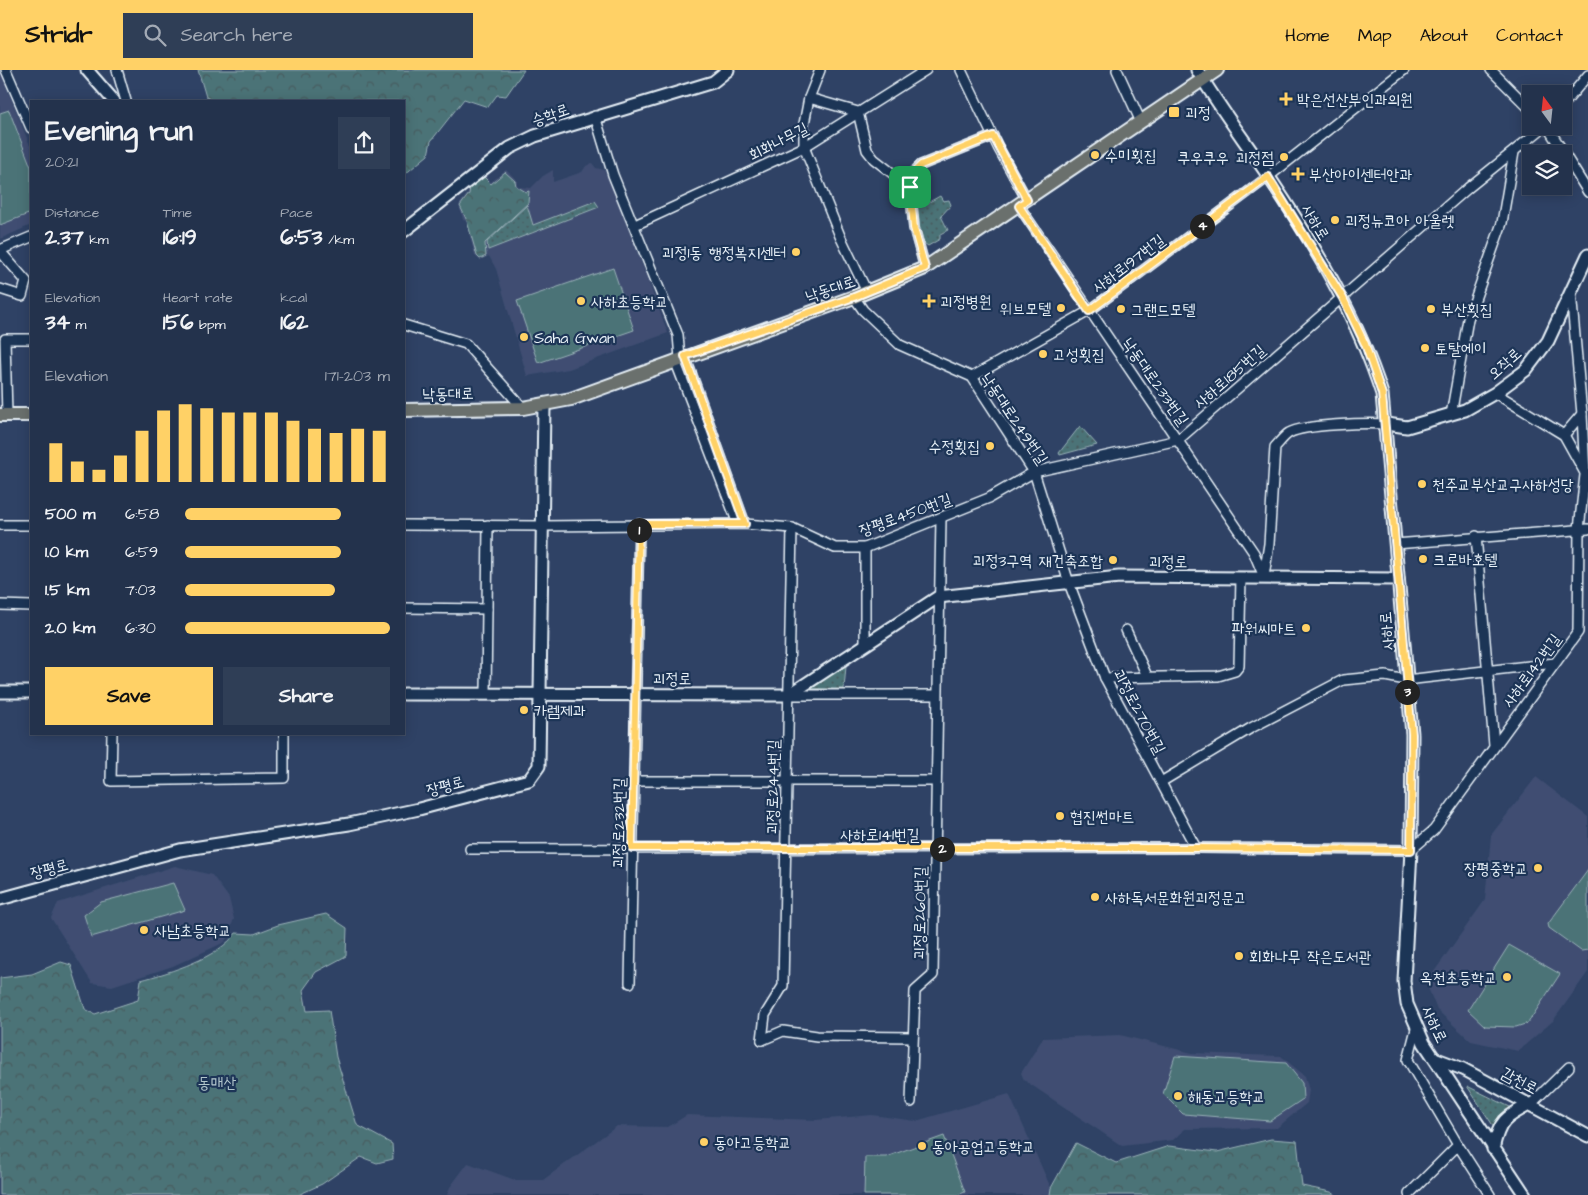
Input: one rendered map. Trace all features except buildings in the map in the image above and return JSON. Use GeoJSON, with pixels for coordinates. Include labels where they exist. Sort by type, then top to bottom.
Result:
{"type":"FeatureCollection","features":[{"type":"Feature","properties":{"kind":"main road"},"geometry":{"type":"LineString","coordinates":[[87,70],[113,100]]}},
{"type":"Feature","properties":{"kind":"main road","name":"승학로"},"geometry":{"type":"LineString","coordinates":[[405,230],[510,148],[535,136],[595,116],[713,82],[728,70]]}},
{"type":"Feature","properties":{"kind":"main road","name":"낙동대로"},"geometry":{"type":"LineString","coordinates":[[405,410],[523,408],[544,406],[571,399],[680,358],[854,297],[925,268],[1141,122],[1200,75],[1217,70]]}},
{"type":"Feature","properties":{"kind":"main road","name":"사하로"},"geometry":{"type":"LineString","coordinates":[[1200,75],[1268,177],[1343,298],[1374,370],[1382,394],[1412,751],[1411,850],[1404,981],[1407,1004],[1416,1029],[1493,1149],[1525,1195]]}},
{"type":"Feature","properties":{"kind":"main road","name":"오작로"},"geometry":{"type":"LineString","coordinates":[[1386,424],[1407,427],[1451,415],[1495,393],[1526,370],[1548,341],[1588,255]]}},
{"type":"Feature","properties":{"kind":"main road","name":"장평로"},"geometry":{"type":"LineString","coordinates":[[0,899],[180,850],[349,824],[419,809],[528,780],[538,766],[544,406]]}},
{"type":"Feature","properties":{"kind":"main road"},"geometry":{"type":"LineString","coordinates":[[4,415],[30,414]]}},
{"type":"Feature","properties":{"kind":"main road","name":"괴정로"},"geometry":{"type":"LineString","coordinates":[[405,694],[539,696],[635,694],[789,695],[938,597],[1119,577],[1398,579]]}},
{"type":"Feature","properties":{"kind":"main road"},"geometry":{"type":"LineString","coordinates":[[0,692],[30,692]]}},
{"type":"Feature","properties":{"kind":"main road","name":"감천로"},"geometry":{"type":"LineString","coordinates":[[1434,1058],[1462,1069],[1588,1136]]}},
{"type":"Feature","properties":{"kind":"main road"},"geometry":{"type":"LineString","coordinates":[[1493,1149],[1500,1126],[1504,1120],[1530,1104]]}},
{"type":"Feature","properties":{"kind":"street"},"geometry":{"type":"LineString","coordinates":[[6,70],[30,126]]}},
{"type":"Feature","properties":{"kind":"street"},"geometry":{"type":"LineString","coordinates":[[118,70],[126,100]]}},
{"type":"Feature","properties":{"kind":"street"},"geometry":{"type":"LineString","coordinates":[[820,70],[809,98],[804,124],[804,147],[840,236],[867,292]]}},
{"type":"Feature","properties":{"kind":"street","name":"회화나무길"},"geometry":{"type":"LineString","coordinates":[[635,225],[804,147],[926,70]]}},
{"type":"Feature","properties":{"kind":"street","name":"낙동대로233번길"},"geometry":{"type":"LineString","coordinates":[[961,70],[1023,203],[1089,311],[1254,553],[1264,577]]}},
{"type":"Feature","properties":{"kind":"street"},"geometry":{"type":"LineString","coordinates":[[1117,70],[1141,122]]}},
{"type":"Feature","properties":{"kind":"street","name":"사하로197번길"},"geometry":{"type":"LineString","coordinates":[[972,377],[1089,311],[1268,177],[1404,70]]}},
{"type":"Feature","properties":{"kind":"street"},"geometry":{"type":"LineString","coordinates":[[1491,70],[1522,101]]}},
{"type":"Feature","properties":{"kind":"street"},"geometry":{"type":"LineString","coordinates":[[1572,94],[1588,74]]}},
{"type":"Feature","properties":{"kind":"street"},"geometry":{"type":"LineString","coordinates":[[809,98],[858,112],[867,150],[874,159],[905,181],[910,187],[914,228],[925,268]]}},
{"type":"Feature","properties":{"kind":"street"},"geometry":{"type":"LineString","coordinates":[[595,116],[613,176],[635,225],[678,335],[680,358],[742,524]]}},
{"type":"Feature","properties":{"kind":"street","name":"사하로185번길"},"geometry":{"type":"LineString","coordinates":[[1034,472],[1178,440],[1468,188],[1535,135]]}},
{"type":"Feature","properties":{"kind":"street"},"geometry":{"type":"LineString","coordinates":[[1552,135],[1588,192]]}},
{"type":"Feature","properties":{"kind":"street"},"geometry":{"type":"LineString","coordinates":[[905,181],[921,165],[993,136]]}},
{"type":"Feature","properties":{"kind":"street"},"geometry":{"type":"LineString","coordinates":[[1451,415],[1468,319],[1502,222],[1514,152]]}},
{"type":"Feature","properties":{"kind":"street"},"geometry":{"type":"LineString","coordinates":[[0,289],[22,296],[26,281],[0,250],[30,237]]}},
{"type":"Feature","properties":{"kind":"street","name":"사하로142번길"},"geometry":{"type":"LineString","coordinates":[[1411,850],[1434,830],[1578,632],[1587,479],[1571,290]]}},
{"type":"Feature","properties":{"kind":"street","name":"낙동대로249번길"},"geometry":{"type":"LineString","coordinates":[[854,297],[863,310],[900,346],[972,377],[1034,472],[1070,583]]}},
{"type":"Feature","properties":{"kind":"street"},"geometry":{"type":"LineString","coordinates":[[405,325],[466,344],[523,408]]}},
{"type":"Feature","properties":{"kind":"street"},"geometry":{"type":"LineString","coordinates":[[4,415],[5,339],[30,339]]}},
{"type":"Feature","properties":{"kind":"street"},"geometry":{"type":"LineString","coordinates":[[1495,393],[1564,435],[1587,479]]}},
{"type":"Feature","properties":{"kind":"street"},"geometry":{"type":"LineString","coordinates":[[1564,435],[1582,414]]}},
{"type":"Feature","properties":{"kind":"street"},"geometry":{"type":"LineString","coordinates":[[1264,577],[1270,536],[1275,447],[1289,433],[1308,429],[1369,423],[1386,424]]}},
{"type":"Feature","properties":{"kind":"street","name":"장평로450번길"},"geometry":{"type":"LineString","coordinates":[[405,525],[742,524],[792,528],[835,548],[865,548],[989,498],[1034,472]]}},
{"type":"Feature","properties":{"kind":"street"},"geometry":{"type":"LineString","coordinates":[[938,597],[940,518]]}},
{"type":"Feature","properties":{"kind":"street","name":"괴정로232번길"},"geometry":{"type":"LineString","coordinates":[[630,983],[639,524]]}},
{"type":"Feature","properties":{"kind":"street"},"geometry":{"type":"LineString","coordinates":[[0,525],[30,525]]}},
{"type":"Feature","properties":{"kind":"street"},"geometry":{"type":"LineString","coordinates":[[486,694],[488,526]]}},
{"type":"Feature","properties":{"kind":"street","name":"괴정로244번길"},"geometry":{"type":"LineString","coordinates":[[792,528],[783,986],[765,1015],[762,1040],[783,1031],[817,1036],[913,1037]]}},
{"type":"Feature","properties":{"kind":"street"},"geometry":{"type":"LineString","coordinates":[[1395,544],[1476,536],[1583,529]]}},
{"type":"Feature","properties":{"kind":"street"},"geometry":{"type":"LineString","coordinates":[[1476,536],[1486,670],[1494,745]]}},
{"type":"Feature","properties":{"kind":"street"},"geometry":{"type":"LineString","coordinates":[[865,548],[865,645]]}},
{"type":"Feature","properties":{"kind":"street"},"geometry":{"type":"LineString","coordinates":[[1105,678],[1218,676],[1235,671],[1239,666],[1241,578]]}},
{"type":"Feature","properties":{"kind":"street","name":"괴정로270번길"},"geometry":{"type":"LineString","coordinates":[[1070,583],[1105,678],[1196,848]]}},
{"type":"Feature","properties":{"kind":"street","name":"괴정로260번길"},"geometry":{"type":"LineString","coordinates":[[911,1102],[915,991],[933,975],[938,597]]}},
{"type":"Feature","properties":{"kind":"street"},"geometry":{"type":"LineString","coordinates":[[0,605],[30,606]]}},
{"type":"Feature","properties":{"kind":"street"},"geometry":{"type":"LineString","coordinates":[[405,608],[487,609]]}},
{"type":"Feature","properties":{"kind":"street"},"geometry":{"type":"LineString","coordinates":[[1126,630],[1147,676]]}},
{"type":"Feature","properties":{"kind":"street"},"geometry":{"type":"LineString","coordinates":[[1161,782],[1251,728],[1343,680],[1385,676],[1406,680],[1555,663]]}},
{"type":"Feature","properties":{"kind":"street"},"geometry":{"type":"LineString","coordinates":[[789,695],[937,695]]}},
{"type":"Feature","properties":{"kind":"street"},"geometry":{"type":"LineString","coordinates":[[112,735],[111,781],[284,778],[284,735]]}},
{"type":"Feature","properties":{"kind":"street"},"geometry":{"type":"LineString","coordinates":[[634,781],[936,782]]}},
{"type":"Feature","properties":{"kind":"street","name":"사하로141번길"},"geometry":{"type":"LineString","coordinates":[[470,849],[1196,848],[1411,850]]}},
{"type":"Feature","properties":{"kind":"street"},"geometry":{"type":"LineString","coordinates":[[1416,1029],[1408,1060],[1490,1195]]}},
{"type":"Feature","properties":{"kind":"street"},"geometry":{"type":"LineString","coordinates":[[1530,1104],[1569,1067]]}},
{"type":"Feature","properties":{"kind":"street"},"geometry":{"type":"LineString","coordinates":[[1409,1194],[1458,1145]]}},
{"type":"Feature","properties":{"kind":"shaded area"},"geometry":{"type":"Polygon","coordinates":[[[0,71],[30,146],[30,225],[0,239],[0,71]]]}},
{"type":"Feature","properties":{"kind":"shaded area","name":"사하초등학교"},"geometry":{"type":"Polygon","coordinates":[[[592,163],[596,168],[604,170],[612,185],[668,333],[569,369],[527,376],[496,269],[489,256],[480,260],[475,256],[466,221],[463,220],[459,205],[468,193],[470,186],[484,175],[491,182],[506,170],[517,180],[517,185],[531,188],[543,176],[553,170],[553,182],[582,172],[586,166],[592,163]]]}},
{"type":"Feature","properties":{"kind":"shaded area"},"geometry":{"type":"Polygon","coordinates":[[[1536,777],[1588,817],[1588,972],[1553,1021],[1518,1051],[1471,1041],[1437,1010],[1426,983],[1485,900],[1491,835],[1536,777]]]}},
{"type":"Feature","properties":{"kind":"shaded area","name":"사남초등학교"},"geometry":{"type":"Polygon","coordinates":[[[175,866],[212,875],[229,898],[234,919],[225,942],[173,966],[112,986],[92,983],[51,918],[58,903],[175,866]]]}},
{"type":"Feature","properties":{"kind":"shaded area","name":"해동고등학교"},"geometry":{"type":"Polygon","coordinates":[[[1120,1035],[1192,1053],[1281,1056],[1305,1076],[1309,1090],[1307,1103],[1277,1128],[1185,1129],[1173,1140],[1122,1146],[1024,1080],[1021,1073],[1043,1038],[1120,1035]]]}},
{"type":"Feature","properties":{"kind":"shaded area"},"geometry":{"type":"Polygon","coordinates":[[[1009,1094],[1051,1188],[1050,1195],[447,1195],[450,1187],[468,1163],[515,1180],[543,1180],[617,1126],[668,1127],[687,1115],[816,1120],[872,1115],[916,1121],[1009,1094]]]}},
{"type":"Feature","properties":{"kind":"green space"},"geometry":{"type":"Polygon","coordinates":[[[198,70],[524,70],[506,96],[497,95],[488,107],[464,99],[431,141],[428,155],[405,174],[405,100],[212,100],[206,97],[198,70]]]}},
{"type":"Feature","properties":{"kind":"green space"},"geometry":{"type":"Polygon","coordinates":[[[9,110],[30,164],[30,213],[0,225],[0,113],[9,110]]]}},
{"type":"Feature","properties":{"kind":"green space"},"geometry":{"type":"Polygon","coordinates":[[[505,172],[515,181],[516,186],[526,192],[529,191],[528,203],[485,243],[486,256],[480,259],[477,256],[467,221],[460,206],[469,194],[470,187],[484,177],[491,184],[505,172]]]}},
{"type":"Feature","properties":{"kind":"green space"},"geometry":{"type":"Polygon","coordinates":[[[940,196],[943,201],[949,200],[951,205],[941,216],[948,230],[940,234],[940,239],[928,246],[918,233],[915,203],[918,202],[920,207],[940,196]]]}},
{"type":"Feature","properties":{"kind":"green space"},"geometry":{"type":"Polygon","coordinates":[[[595,201],[599,207],[488,250],[487,242],[527,205],[533,225],[595,201]]]}},
{"type":"Feature","properties":{"kind":"green space"},"geometry":{"type":"Polygon","coordinates":[[[613,268],[634,330],[538,363],[517,301],[613,268]]]}},
{"type":"Feature","properties":{"kind":"green space"},"geometry":{"type":"Polygon","coordinates":[[[1080,426],[1097,445],[1060,455],[1059,453],[1080,426]]]}},
{"type":"Feature","properties":{"kind":"green space"},"geometry":{"type":"Polygon","coordinates":[[[847,655],[844,689],[795,688],[847,655]]]}},
{"type":"Feature","properties":{"kind":"green space"},"geometry":{"type":"Polygon","coordinates":[[[1588,870],[1588,950],[1581,951],[1549,928],[1548,924],[1588,870]]]}},
{"type":"Feature","properties":{"kind":"green space"},"geometry":{"type":"Polygon","coordinates":[[[173,883],[185,910],[91,937],[84,915],[101,902],[173,883]]]}},
{"type":"Feature","properties":{"kind":"green space","name":"동매산"},"geometry":{"type":"Polygon","coordinates":[[[326,914],[347,928],[346,956],[316,972],[303,990],[307,1011],[329,1010],[336,1057],[357,1125],[392,1144],[393,1159],[377,1163],[361,1157],[322,1184],[298,1195],[0,1195],[0,978],[32,974],[61,962],[71,965],[85,1009],[95,1014],[138,1000],[141,980],[166,973],[206,957],[228,942],[236,933],[254,934],[278,925],[326,914]]]}},
{"type":"Feature","properties":{"kind":"green space"},"geometry":{"type":"Polygon","coordinates":[[[1509,945],[1560,974],[1528,1023],[1516,1027],[1485,1026],[1468,1010],[1509,945]]]}},
{"type":"Feature","properties":{"kind":"green space"},"geometry":{"type":"Polygon","coordinates":[[[1175,1056],[1286,1063],[1302,1083],[1303,1099],[1270,1121],[1183,1114],[1163,1094],[1175,1056]]]}},
{"type":"Feature","properties":{"kind":"green space"},"geometry":{"type":"Polygon","coordinates":[[[1467,1086],[1512,1108],[1500,1115],[1494,1127],[1467,1086]]]}},
{"type":"Feature","properties":{"kind":"green space"},"geometry":{"type":"Polygon","coordinates":[[[944,1136],[965,1192],[957,1195],[864,1195],[865,1157],[886,1157],[944,1136]]]}},
{"type":"Feature","properties":{"kind":"green space"},"geometry":{"type":"Polygon","coordinates":[[[1271,1139],[1297,1141],[1302,1186],[1331,1192],[1336,1195],[1050,1195],[1051,1188],[1076,1143],[1116,1163],[1169,1146],[1217,1152],[1271,1139]]]}},
{"type":"Feature","properties":{"kind":"place","name":"박은선산부인과의원"},"geometry":{"type":"Point","coordinates":[1286,99]}},
{"type":"Feature","properties":{"kind":"place","name":"괴정"},"geometry":{"type":"Point","coordinates":[1174,112]}},
{"type":"Feature","properties":{"kind":"place","name":"수미횟집"},"geometry":{"type":"Point","coordinates":[1095,155]}},
{"type":"Feature","properties":{"kind":"place","name":"쿠우쿠우 괴정점"},"geometry":{"type":"Point","coordinates":[1284,157]}},
{"type":"Feature","properties":{"kind":"place","name":"부산아이센터안과"},"geometry":{"type":"Point","coordinates":[1298,174]}},
{"type":"Feature","properties":{"kind":"place","name":"괴정뉴코아 아울렛"},"geometry":{"type":"Point","coordinates":[1335,220]}},
{"type":"Feature","properties":{"kind":"place","name":"괴정1동 행정복지센터"},"geometry":{"type":"Point","coordinates":[796,252]}},
{"type":"Feature","properties":{"kind":"place","name":"사하초등학교"},"geometry":{"type":"Point","coordinates":[581,301]}},
{"type":"Feature","properties":{"kind":"place","name":"괴정병원"},"geometry":{"type":"Point","coordinates":[929,301]}},
{"type":"Feature","properties":{"kind":"place","name":"위브모텔"},"geometry":{"type":"Point","coordinates":[1061,308]}},
{"type":"Feature","properties":{"kind":"place","name":"그랜드모텔"},"geometry":{"type":"Point","coordinates":[1121,309]}},
{"type":"Feature","properties":{"kind":"place","name":"부산횟집"},"geometry":{"type":"Point","coordinates":[1431,309]}},
{"type":"Feature","properties":{"kind":"place","name":"Saha Gwan"},"geometry":{"type":"Point","coordinates":[524,337]}},
{"type":"Feature","properties":{"kind":"place","name":"토탈에이"},"geometry":{"type":"Point","coordinates":[1425,348]}},
{"type":"Feature","properties":{"kind":"place","name":"고성횟집"},"geometry":{"type":"Point","coordinates":[1043,354]}},
{"type":"Feature","properties":{"kind":"place","name":"수정횟집"},"geometry":{"type":"Point","coordinates":[990,446]}},
{"type":"Feature","properties":{"kind":"place","name":"천주교부산교구사하성당"},"geometry":{"type":"Point","coordinates":[1422,484]}},
{"type":"Feature","properties":{"kind":"place","name":"크로바호텔"},"geometry":{"type":"Point","coordinates":[1423,559]}},
{"type":"Feature","properties":{"kind":"place","name":"괴정3구역 재건축조합"},"geometry":{"type":"Point","coordinates":[1113,560]}},
{"type":"Feature","properties":{"kind":"place","name":"파워씨마트"},"geometry":{"type":"Point","coordinates":[1306,628]}},
{"type":"Feature","properties":{"kind":"place","name":"카렘제과"},"geometry":{"type":"Point","coordinates":[524,710]}},
{"type":"Feature","properties":{"kind":"place","name":"협진썬마트"},"geometry":{"type":"Point","coordinates":[1060,816]}},
{"type":"Feature","properties":{"kind":"place","name":"장평중학교"},"geometry":{"type":"Point","coordinates":[1538,868]}},
{"type":"Feature","properties":{"kind":"place","name":"사하독서문화원괴정문고"},"geometry":{"type":"Point","coordinates":[1095,897]}},
{"type":"Feature","properties":{"kind":"place","name":"사남초등학교"},"geometry":{"type":"Point","coordinates":[144,930]}},
{"type":"Feature","properties":{"kind":"place","name":"회화나무 작은도서관"},"geometry":{"type":"Point","coordinates":[1239,956]}},
{"type":"Feature","properties":{"kind":"place","name":"옥천초등학교"},"geometry":{"type":"Point","coordinates":[1507,977]}},
{"type":"Feature","properties":{"kind":"place","name":"해동고등학교"},"geometry":{"type":"Point","coordinates":[1178,1096]}},
{"type":"Feature","properties":{"kind":"place","name":"동아고등학교"},"geometry":{"type":"Point","coordinates":[704,1142]}},
{"type":"Feature","properties":{"kind":"place","name":"동아공업고등학교"},"geometry":{"type":"Point","coordinates":[922,1146]}},
{"type":"Feature","properties":{"kind":"route"},"geometry":{"type":"LineString","coordinates":[[993,136],[1027,200],[1019,206],[1089,311],[1268,177],[1343,298],[1365,344],[1382,394],[1412,734],[1411,850],[632,848],[639,524],[745,524],[685,356],[854,297],[925,268],[914,228],[913,200],[910,187],[905,181],[921,165],[993,136]]}}]}
